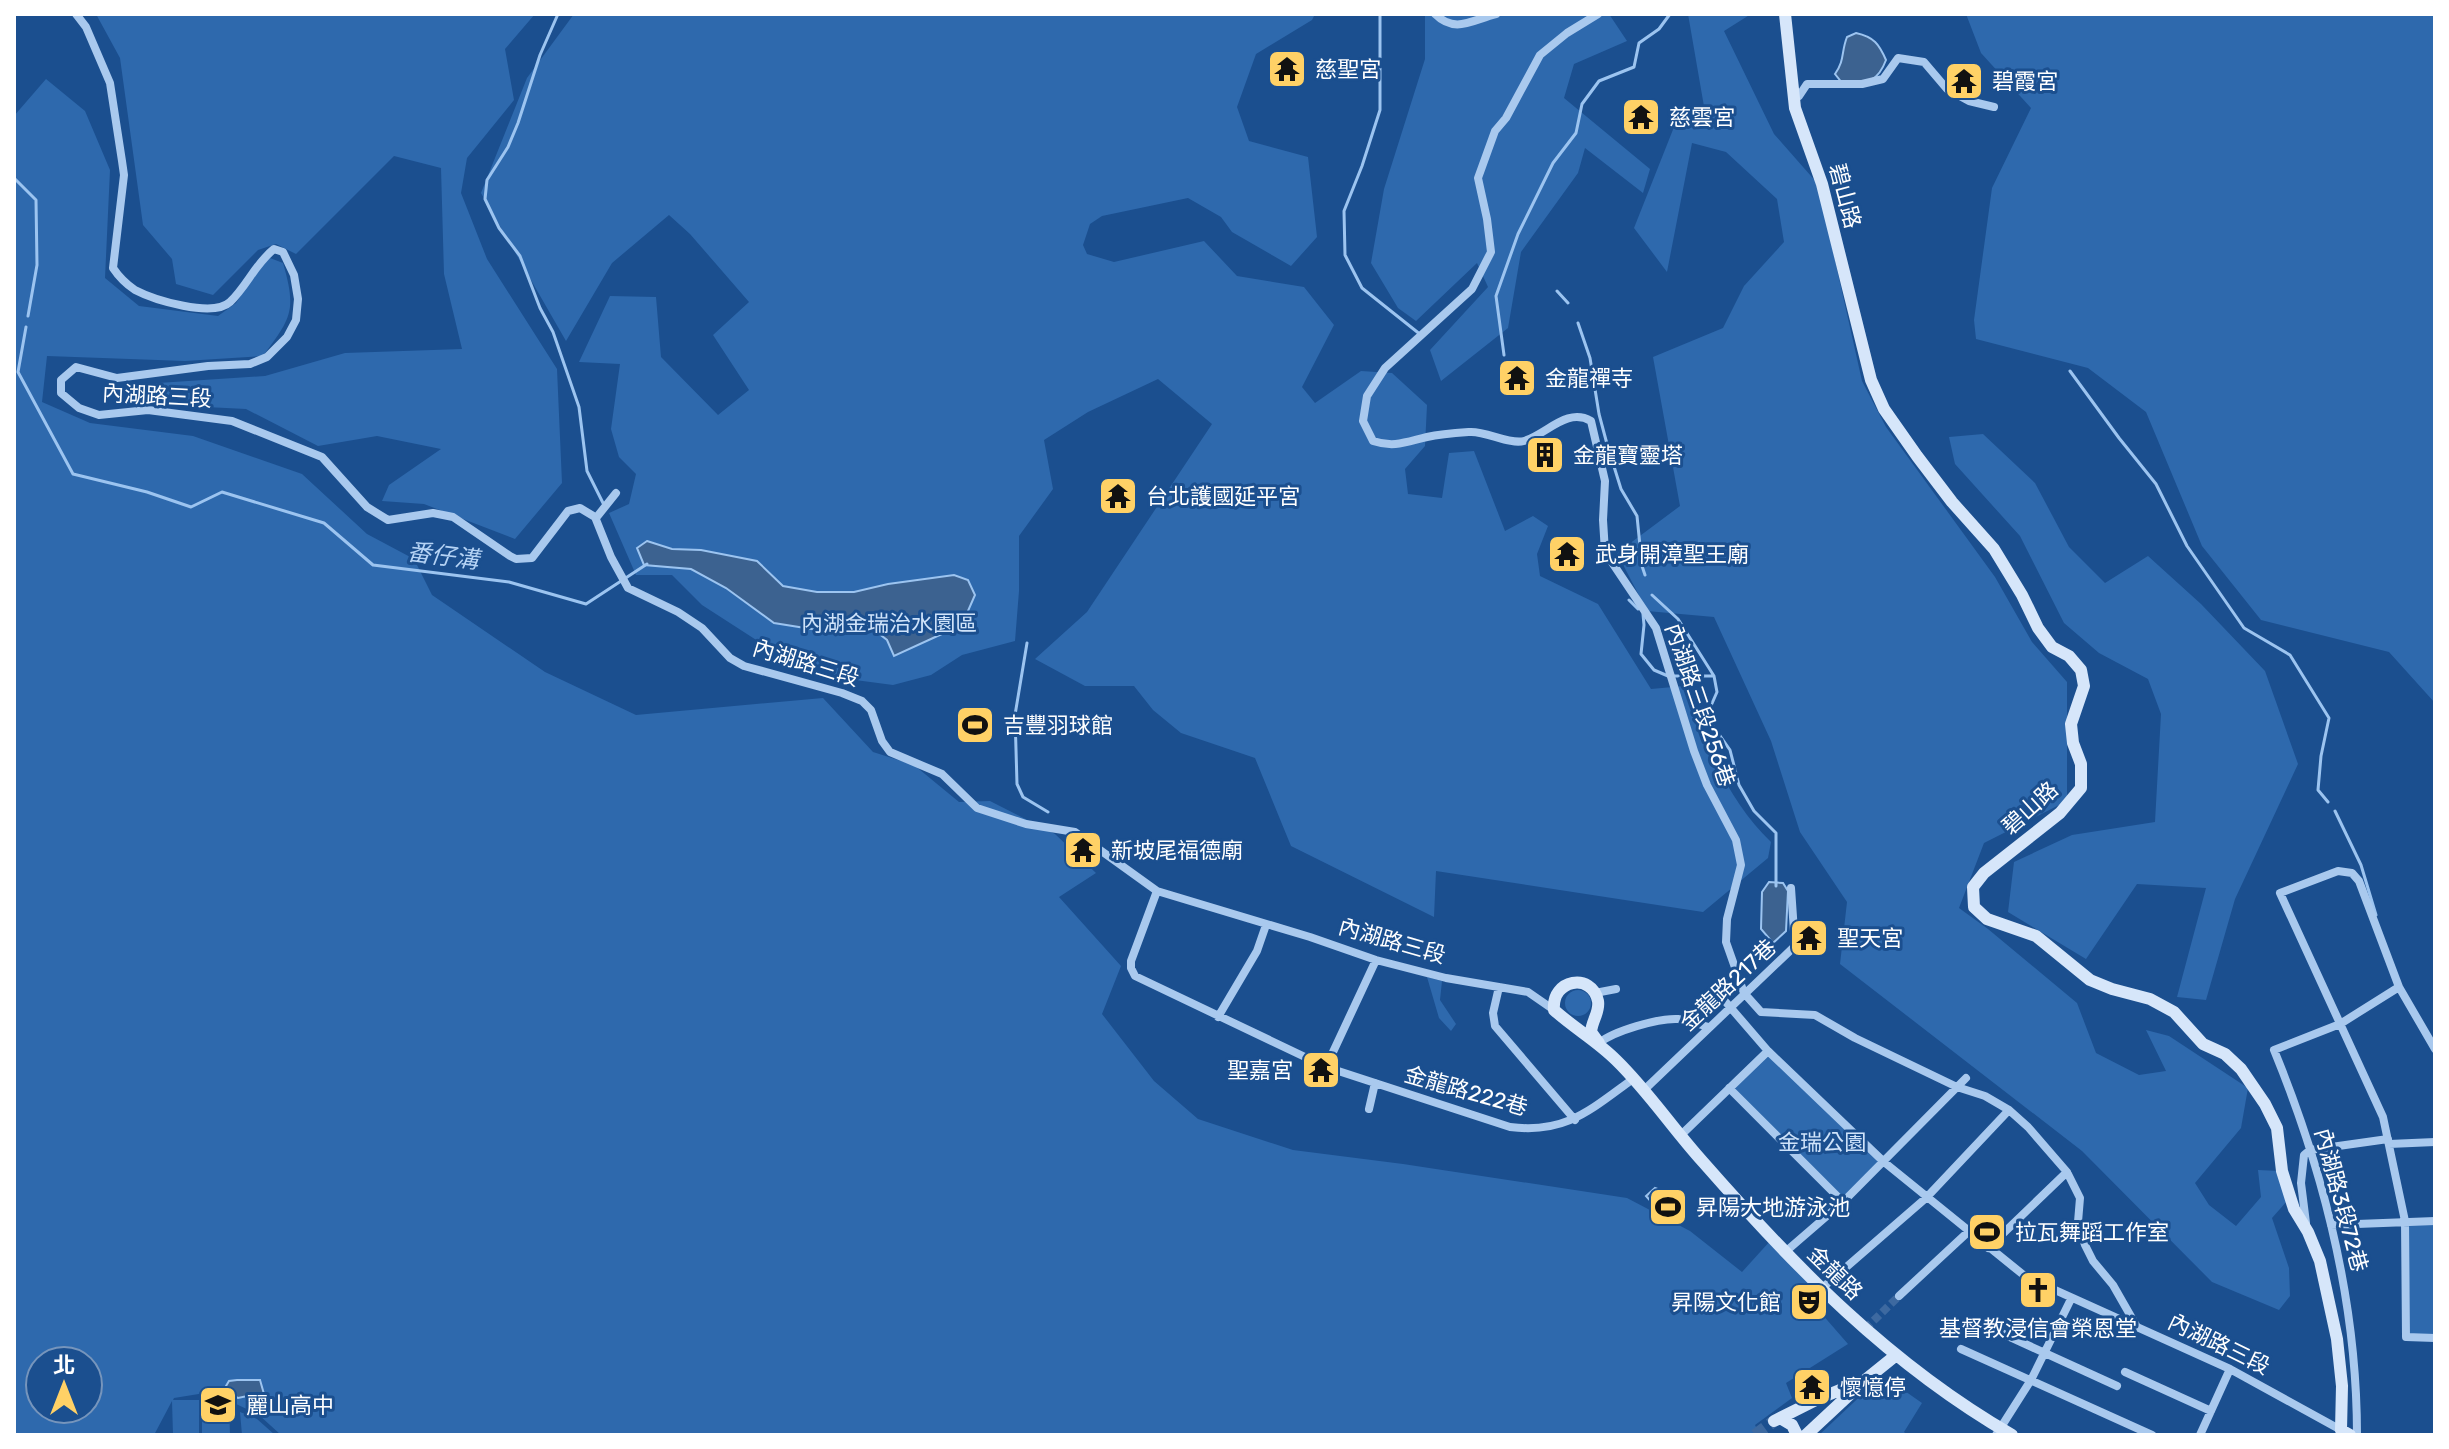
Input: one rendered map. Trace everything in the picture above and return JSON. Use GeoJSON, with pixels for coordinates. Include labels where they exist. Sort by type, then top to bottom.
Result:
{"type":"FeatureCollection","features":[{"type":"Feature","properties":{"kind":"street","name":"內湖路三段"},"geometry":{"type":"LineString","coordinates":[[76,14],[86,27],[110,83],[124,175],[113,268],[119,278],[133,289],[157,300],[209,309],[228,304],[274,249],[283,252],[288,262],[294,275],[298,299],[296,320],[287,337],[259,361],[117,378],[76,367],[61,380],[61,393],[79,408],[99,415],[148,410],[232,421],[322,457],[367,507],[388,520],[443,514],[453,517],[516,559],[532,558],[568,511],[580,508],[596,518],[611,557],[628,588],[678,612],[702,628],[730,658],[744,666],[862,701],[871,710],[882,741],[890,752],[942,774],[977,808],[1026,824],[1075,832],[1157,891],[1376,960],[1446,978],[1528,992],[1554,1010]]}},
{"type":"Feature","properties":{"kind":"street"},"geometry":{"type":"LineString","coordinates":[[1435,14],[1447,23],[1460,26],[1496,14]]}},
{"type":"Feature","properties":{"kind":"street","name":"內湖路三段256巷"},"geometry":{"type":"LineString","coordinates":[[1598,14],[1540,55],[1506,118],[1495,131],[1478,178],[1491,252],[1472,289],[1385,368],[1367,396],[1363,421],[1373,441],[1388,446],[1474,432],[1522,442],[1570,417],[1582,416],[1591,421],[1605,481],[1605,552],[1656,628],[1694,751],[1707,785],[1736,840],[1741,865],[1727,919],[1726,942],[1744,993]]}},
{"type":"Feature","properties":{"kind":"street","name":"碧山路"},"geometry":{"type":"LineString","coordinates":[[1785,14],[1794,99],[1822,184],[1871,380],[1884,409],[1952,502],[1994,549],[2052,647],[2069,656],[2081,670],[2084,686],[2071,724],[2073,743],[2081,764],[2081,788],[2060,813],[1984,873],[1973,887],[1974,907],[1987,919],[2036,936],[2090,980],[2150,999],[2174,1012],[2203,1044],[2225,1054],[2241,1069],[2277,1128],[2282,1171],[2294,1209],[2320,1261],[2332,1310],[2346,1433]]}},
{"type":"Feature","properties":{"kind":"street"},"geometry":{"type":"LineString","coordinates":[[1794,99],[1807,84],[1862,84],[1883,79],[1898,58],[1924,62],[1947,89],[1969,101],[1994,107]]}},
{"type":"Feature","properties":{"kind":"street"},"geometry":{"type":"LineString","coordinates":[[596,518],[616,493]]}},
{"type":"Feature","properties":{"kind":"street"},"geometry":{"type":"LineString","coordinates":[[2435,1047],[2399,987],[2359,881],[2352,873],[2338,871],[2280,893],[2378,1105],[2405,1221],[2406,1337],[2435,1338]]}},
{"type":"Feature","properties":{"kind":"street","name":"金龍路217巷"},"geometry":{"type":"LineString","coordinates":[[1643,1091],[1708,1027],[1727,1003],[1744,993],[1795,946],[1791,888]]}},
{"type":"Feature","properties":{"kind":"street","name":"金龍路222巷"},"geometry":{"type":"LineString","coordinates":[[1157,891],[1131,961],[1135,976],[1326,1067],[1510,1127],[1527,1129],[1575,1120],[1633,1079]]}},
{"type":"Feature","properties":{"kind":"street"},"geometry":{"type":"LineString","coordinates":[[1218,1017],[1257,951],[1266,925]]}},
{"type":"Feature","properties":{"kind":"street"},"geometry":{"type":"LineString","coordinates":[[1326,1067],[1376,960]]}},
{"type":"Feature","properties":{"kind":"street"},"geometry":{"type":"LineString","coordinates":[[1554,1010],[1556,996],[1566,985],[1581,983],[1595,993],[1599,1005],[1591,1032],[1599,1043],[1613,1034],[1665,1020],[1678,1019],[1708,1027]]}},
{"type":"Feature","properties":{"kind":"street"},"geometry":{"type":"LineString","coordinates":[[1499,987],[1493,1013],[1495,1026],[1575,1120]]}},
{"type":"Feature","properties":{"kind":"street"},"geometry":{"type":"LineString","coordinates":[[2340,1024],[2399,987]]}},
{"type":"Feature","properties":{"kind":"street"},"geometry":{"type":"LineString","coordinates":[[1595,993],[1616,989]]}},
{"type":"Feature","properties":{"kind":"street"},"geometry":{"type":"LineString","coordinates":[[1744,993],[1761,1012],[1746,1024]]}},
{"type":"Feature","properties":{"kind":"street"},"geometry":{"type":"LineString","coordinates":[[1727,1003],[1768,1051],[1884,1162],[1988,1248],[2026,1277],[2137,1327]]}},
{"type":"Feature","properties":{"kind":"street","name":"金龍路"},"geometry":{"type":"LineString","coordinates":[[1554,1010],[1599,1043],[1784,1253],[1821,1289],[1895,1356],[2003,1433]]}},
{"type":"Feature","properties":{"kind":"street","name":"內湖路三段"},"geometry":{"type":"LineString","coordinates":[[1761,1012],[1815,1015],[1855,1038],[1957,1087],[1985,1096],[2009,1110],[2067,1172],[2080,1198],[2078,1222],[2085,1245],[2137,1327],[2230,1369],[2346,1433]]}},
{"type":"Feature","properties":{"kind":"street","name":"內湖路3段72巷"},"geometry":{"type":"LineString","coordinates":[[2340,1024],[2274,1050],[2299,1111],[2345,1281],[2357,1385],[2357,1435]]}},
{"type":"Feature","properties":{"kind":"street"},"geometry":{"type":"LineString","coordinates":[[1680,1136],[1768,1051]]}},
{"type":"Feature","properties":{"kind":"street"},"geometry":{"type":"LineString","coordinates":[[1784,1253],[1843,1202],[1966,1078]]}},
{"type":"Feature","properties":{"kind":"street"},"geometry":{"type":"LineString","coordinates":[[1369,1109],[1375,1083]]}},
{"type":"Feature","properties":{"kind":"street"},"geometry":{"type":"LineString","coordinates":[[1729,1088],[1843,1202]]}},
{"type":"Feature","properties":{"kind":"street"},"geometry":{"type":"LineString","coordinates":[[1821,1289],[1926,1198],[2009,1110]]}},
{"type":"Feature","properties":{"kind":"street"},"geometry":{"type":"LineString","coordinates":[[2308,1232],[2301,1166],[2304,1155],[2310,1150],[2388,1142],[2435,1142]]}},
{"type":"Feature","properties":{"kind":"street"},"geometry":{"type":"LineString","coordinates":[[1988,1248],[2067,1172]]}},
{"type":"Feature","properties":{"kind":"street"},"geometry":{"type":"LineString","coordinates":[[2331,1225],[2435,1221]]}},
{"type":"Feature","properties":{"kind":"street"},"geometry":{"type":"LineString","coordinates":[[1899,1296],[1968,1232]]}},
{"type":"Feature","properties":{"kind":"street"},"geometry":{"type":"LineString","coordinates":[[2003,1433],[2071,1299]]}},
{"type":"Feature","properties":{"kind":"street"},"geometry":{"type":"LineString","coordinates":[[1986,1326],[2117,1386]]}},
{"type":"Feature","properties":{"kind":"street"},"geometry":{"type":"LineString","coordinates":[[1961,1349],[2152,1435]]}},
{"type":"Feature","properties":{"kind":"street"},"geometry":{"type":"LineString","coordinates":[[1806,1435],[1895,1356]]}},
{"type":"Feature","properties":{"kind":"street"},"geometry":{"type":"LineString","coordinates":[[2200,1435],[2230,1369]]}},
{"type":"Feature","properties":{"kind":"street"},"geometry":{"type":"LineString","coordinates":[[2125,1372],[2211,1411]]}},
{"type":"Feature","properties":{"kind":"street"},"geometry":{"type":"LineString","coordinates":[[1797,1435],[1792,1425],[1777,1420],[1864,1381]]}},
{"type":"Feature","properties":{"kind":"street"},"geometry":{"type":"LineString","coordinates":[[1800,1386],[1805,1406],[1802,1417],[1806,1423],[1817,1426]]}},
{"type":"Feature","properties":{"kind":"green space"},"geometry":{"type":"Polygon","coordinates":[[[96,14],[535,14],[505,49],[514,100],[467,158],[461,193],[487,259],[557,369],[562,483],[515,539],[424,504],[382,501],[389,485],[441,449],[377,436],[318,446],[246,409],[126,403],[128,385],[265,376],[345,353],[462,349],[444,274],[441,168],[394,156],[296,254],[276,244],[258,250],[213,295],[176,284],[172,259],[143,225],[120,58],[96,14]]]}},
{"type":"Feature","properties":{"kind":"green space","name":"內湖金瑞治水園區"},"geometry":{"type":"Polygon","coordinates":[[[574,14],[1315,14],[1312,20],[1256,54],[1237,107],[1249,141],[1308,157],[1317,237],[1291,266],[1232,232],[1221,217],[1188,198],[1102,216],[1090,224],[1083,245],[1087,254],[1114,262],[1204,241],[1237,276],[1304,287],[1334,325],[1302,387],[1315,403],[1361,371],[1392,373],[1427,405],[1425,446],[1405,469],[1408,494],[1442,498],[1449,453],[1474,451],[1505,531],[1533,516],[1548,526],[1537,554],[1540,576],[1598,604],[1651,689],[1684,686],[1709,749],[1730,789],[1771,842],[1768,858],[1703,912],[1436,871],[1434,917],[1291,846],[1255,758],[1181,733],[1153,710],[1134,686],[1085,686],[1035,659],[1087,612],[1212,424],[1158,379],[1088,412],[1044,440],[1053,489],[1019,536],[1015,641],[962,655],[931,675],[893,685],[840,678],[817,665],[775,652],[702,605],[672,575],[636,575],[609,513],[629,504],[636,474],[619,457],[611,429],[620,364],[579,362],[610,296],[656,297],[661,357],[718,415],[749,390],[713,335],[749,302],[690,234],[669,215],[612,263],[566,341],[481,193],[527,78],[574,14]]]}},
{"type":"Feature","properties":{"kind":"green space"},"geometry":{"type":"Polygon","coordinates":[[[1425,14],[1609,14],[1627,41],[1574,64],[1564,98],[1650,169],[1643,193],[1585,148],[1578,173],[1521,252],[1508,328],[1441,381],[1430,350],[1488,287],[1477,263],[1416,321],[1398,308],[1371,263],[1384,189],[1425,59],[1425,14]]]}},
{"type":"Feature","properties":{"kind":"green space"},"geometry":{"type":"Polygon","coordinates":[[[1688,14],[1751,14],[1724,31],[1774,134],[1818,184],[1862,381],[1886,427],[1995,577],[2032,642],[2067,682],[2067,801],[1984,843],[1959,908],[2077,1003],[2096,1053],[2139,1075],[2166,1071],[2146,1030],[2169,1036],[2248,1088],[2241,1128],[2195,1183],[2209,1205],[2236,1226],[2261,1197],[2258,1170],[2279,1171],[2287,1201],[2272,1218],[2289,1268],[2290,1296],[2279,1310],[2212,1282],[2082,1151],[1840,964],[1847,902],[1800,832],[1771,741],[1714,617],[1647,611],[1617,553],[1680,506],[1653,357],[1723,328],[1744,286],[1784,242],[1777,199],[1726,152],[1692,143],[1667,272],[1634,228],[1676,122],[1706,118],[1688,14]]]}},
{"type":"Feature","properties":{"kind":"green space"},"geometry":{"type":"Polygon","coordinates":[[[1966,14],[2435,14],[2435,703],[2389,652],[2261,620],[2202,546],[2146,412],[2088,368],[1976,339],[1974,320],[1992,188],[2031,108],[1981,53],[1966,14]]]}},
{"type":"Feature","properties":{"kind":"green space"},"geometry":{"type":"Polygon","coordinates":[[[46,79],[85,111],[110,170],[105,278],[139,306],[218,316],[236,303],[260,267],[270,258],[283,263],[290,304],[285,323],[263,356],[185,361],[47,356],[42,402],[90,423],[193,436],[302,474],[367,534],[414,559],[432,595],[545,672],[636,715],[823,698],[873,752],[914,765],[959,802],[990,801],[1055,834],[1096,873],[1059,897],[1121,966],[1102,1014],[1154,1081],[1198,1119],[1293,1150],[1627,1198],[1690,1231],[1742,1272],[1771,1240],[1831,1300],[1821,1313],[1848,1344],[1786,1383],[1792,1398],[1755,1425],[1760,1435],[281,1435],[259,1415],[211,1392],[173,1400],[199,1400],[199,1435],[173,1435],[172,1401],[154,1435],[14,1435],[14,116],[46,79]]]}},
{"type":"Feature","properties":{"kind":"green space"},"geometry":{"type":"Polygon","coordinates":[[[1983,434],[2035,483],[2069,547],[2105,583],[2148,556],[2201,604],[2265,671],[2298,764],[2235,899],[2206,1000],[2177,997],[2206,888],[2137,884],[2086,959],[2008,912],[2014,862],[2072,835],[2155,822],[2161,714],[2148,679],[2099,653],[2064,623],[2020,536],[1955,464],[1949,437],[1983,434]]]}},
{"type":"Feature","properties":{"kind":"green space"},"geometry":{"type":"Polygon","coordinates":[[[1427,977],[1442,981],[1440,1000],[1456,1024],[1451,1031],[1439,1018],[1427,977]]]}},
{"type":"Feature","properties":{"kind":"green space"},"geometry":{"type":"Polygon","coordinates":[[[1578,990],[1587,994],[1591,1003],[1587,1012],[1578,1016],[1569,1012],[1565,1003],[1569,994],[1578,990]]]}},
{"type":"Feature","properties":{"kind":"green space","name":"金瑞公園"},"geometry":{"type":"Polygon","coordinates":[[[1768,1051],[1884,1162],[1843,1202],[1729,1088],[1768,1051]]]}},
{"type":"Feature","properties":{"kind":"green space"},"geometry":{"type":"Polygon","coordinates":[[[2408,1222],[2435,1222],[2435,1335],[2410,1335],[2408,1222]]]}},
{"type":"Feature","properties":{"kind":"green space"},"geometry":{"type":"Polygon","coordinates":[[[1892,1382],[1922,1403],[1904,1432],[1907,1435],[1819,1435],[1870,1387],[1892,1382]]]}},
{"type":"Feature","properties":{"kind":"green space"},"geometry":{"type":"Polygon","coordinates":[[[202,1403],[229,1403],[230,1435],[202,1435],[202,1403]]]}},
{"type":"Feature","properties":{"kind":"green space"},"geometry":{"type":"Polygon","coordinates":[[[240,1412],[257,1419],[275,1435],[242,1435],[240,1412]]]}},
{"type":"Feature","properties":{"kind":"shaded area"},"geometry":{"type":"Polygon","coordinates":[[[1856,33],[1875,42],[1886,60],[1875,78],[1843,84],[1835,74],[1847,37],[1856,33]]]}},
{"type":"Feature","properties":{"kind":"shaded area"},"geometry":{"type":"Polygon","coordinates":[[[647,541],[672,549],[701,550],[757,561],[783,586],[817,592],[854,592],[954,575],[968,580],[975,595],[964,620],[944,633],[894,656],[887,640],[869,626],[830,632],[774,623],[726,588],[691,569],[644,565],[637,548],[647,541]]]}},
{"type":"Feature","properties":{"kind":"shaded area"},"geometry":{"type":"Polygon","coordinates":[[[1769,882],[1783,883],[1788,891],[1786,931],[1773,943],[1761,929],[1762,892],[1769,882]]]}},
{"type":"Feature","properties":{"kind":"shaded area","name":"昇陽大地游泳池"},"geometry":{"type":"Polygon","coordinates":[[[1655,1188],[1684,1199],[1675,1221],[1663,1215],[1646,1196],[1655,1188]]]}},
{"type":"Feature","properties":{"kind":"shaded area"},"geometry":{"type":"Polygon","coordinates":[[[260,1380],[268,1408],[252,1395],[238,1398],[223,1391],[229,1381],[260,1380]]]}},
{"type":"Feature","properties":{"kind":"waterway","name":"番仔溝"},"geometry":{"type":"LineString","coordinates":[[558,14],[540,55],[508,147],[487,180],[485,199],[499,228],[520,256],[553,332],[579,407],[587,471],[603,503]]}},
{"type":"Feature","properties":{"kind":"waterway"},"geometry":{"type":"LineString","coordinates":[[1380,14],[1380,110],[1344,211],[1345,255],[1362,288],[1421,335]]}},
{"type":"Feature","properties":{"kind":"waterway"},"geometry":{"type":"LineString","coordinates":[[1504,355],[1496,296],[1518,234],[1553,163],[1576,133],[1582,104],[1599,81],[1634,67],[1639,43],[1659,29],[1670,14]]}},
{"type":"Feature","properties":{"kind":"waterway","name":"番仔溝"},"geometry":{"type":"LineString","coordinates":[[14,178],[36,200],[37,265],[28,316]]}},
{"type":"Feature","properties":{"kind":"waterway"},"geometry":{"type":"LineString","coordinates":[[1557,291],[1568,303]]}},
{"type":"Feature","properties":{"kind":"waterway"},"geometry":{"type":"LineString","coordinates":[[1578,323],[1590,358],[1607,444],[1621,489],[1637,516],[1645,575]]}},
{"type":"Feature","properties":{"kind":"waterway","name":"番仔溝"},"geometry":{"type":"LineString","coordinates":[[26,327],[18,372],[73,474],[147,492],[191,507],[222,492],[324,523],[373,565],[509,582],[586,604],[647,564]]}},
{"type":"Feature","properties":{"kind":"waterway"},"geometry":{"type":"LineString","coordinates":[[2070,371],[2156,484],[2187,546],[2244,628],[2290,655],[2329,718],[2318,790],[2328,802]]}},
{"type":"Feature","properties":{"kind":"waterway"},"geometry":{"type":"LineString","coordinates":[[1652,595],[1678,619],[1714,676],[1717,692],[1709,720],[1730,750],[1739,785],[1754,811],[1776,833],[1776,886]]}},
{"type":"Feature","properties":{"kind":"waterway"},"geometry":{"type":"LineString","coordinates":[[1629,600],[1638,609]]}},
{"type":"Feature","properties":{"kind":"waterway"},"geometry":{"type":"LineString","coordinates":[[1643,614],[1641,654],[1654,670],[1668,676],[1712,676]]}},
{"type":"Feature","properties":{"kind":"waterway","name":"番仔溝"},"geometry":{"type":"LineString","coordinates":[[1027,643],[1015,715],[1017,784],[1023,797],[1048,812]]}},
{"type":"Feature","properties":{"kind":"waterway"},"geometry":{"type":"LineString","coordinates":[[2335,811],[2361,865],[2376,915]]}},
{"type":"Feature","properties":{"kind":"tunnel"},"geometry":{"type":"LineString","coordinates":[[1865,1329],[1899,1296]]}},
{"type":"Feature","properties":{"kind":"tunnel"},"geometry":{"type":"LineString","coordinates":[[1755,1435],[1774,1421]]}},
{"type":"Feature","properties":{"kind":"place","name":"慈聖宮"},"geometry":{"type":"Point","coordinates":[1287,69]}},
{"type":"Feature","properties":{"kind":"place","name":"碧霞宮"},"geometry":{"type":"Point","coordinates":[1964,81]}},
{"type":"Feature","properties":{"kind":"place","name":"慈雲宮"},"geometry":{"type":"Point","coordinates":[1641,117]}},
{"type":"Feature","properties":{"kind":"place","name":"金龍禪寺"},"geometry":{"type":"Point","coordinates":[1517,378]}},
{"type":"Feature","properties":{"kind":"place","name":"金龍寶靈塔"},"geometry":{"type":"Point","coordinates":[1545,455]}},
{"type":"Feature","properties":{"kind":"place","name":"台北護國延平宮"},"geometry":{"type":"Point","coordinates":[1118,496]}},
{"type":"Feature","properties":{"kind":"place","name":"武身開漳聖王廟"},"geometry":{"type":"Point","coordinates":[1567,554]}},
{"type":"Feature","properties":{"kind":"place","name":"吉豐羽球館"},"geometry":{"type":"Point","coordinates":[975,725]}},
{"type":"Feature","properties":{"kind":"place","name":"新坡尾福德廟"},"geometry":{"type":"Point","coordinates":[1083,850]}},
{"type":"Feature","properties":{"kind":"place","name":"聖天宮"},"geometry":{"type":"Point","coordinates":[1809,938]}},
{"type":"Feature","properties":{"kind":"place","name":"聖嘉宮"},"geometry":{"type":"Point","coordinates":[1321,1070]}},
{"type":"Feature","properties":{"kind":"place","name":"昇陽大地游泳池"},"geometry":{"type":"Point","coordinates":[1668,1207]}},
{"type":"Feature","properties":{"kind":"place","name":"拉瓦舞蹈工作室"},"geometry":{"type":"Point","coordinates":[1987,1232]}},
{"type":"Feature","properties":{"kind":"place","name":"基督教浸信會榮恩堂"},"geometry":{"type":"Point","coordinates":[2038,1290]}},
{"type":"Feature","properties":{"kind":"place","name":"昇陽文化館"},"geometry":{"type":"Point","coordinates":[1809,1302]}},
{"type":"Feature","properties":{"kind":"place","name":"懷憶停"},"geometry":{"type":"Point","coordinates":[1812,1387]}},
{"type":"Feature","properties":{"kind":"place","name":"麗山高中"},"geometry":{"type":"Point","coordinates":[218,1405]}}]}
